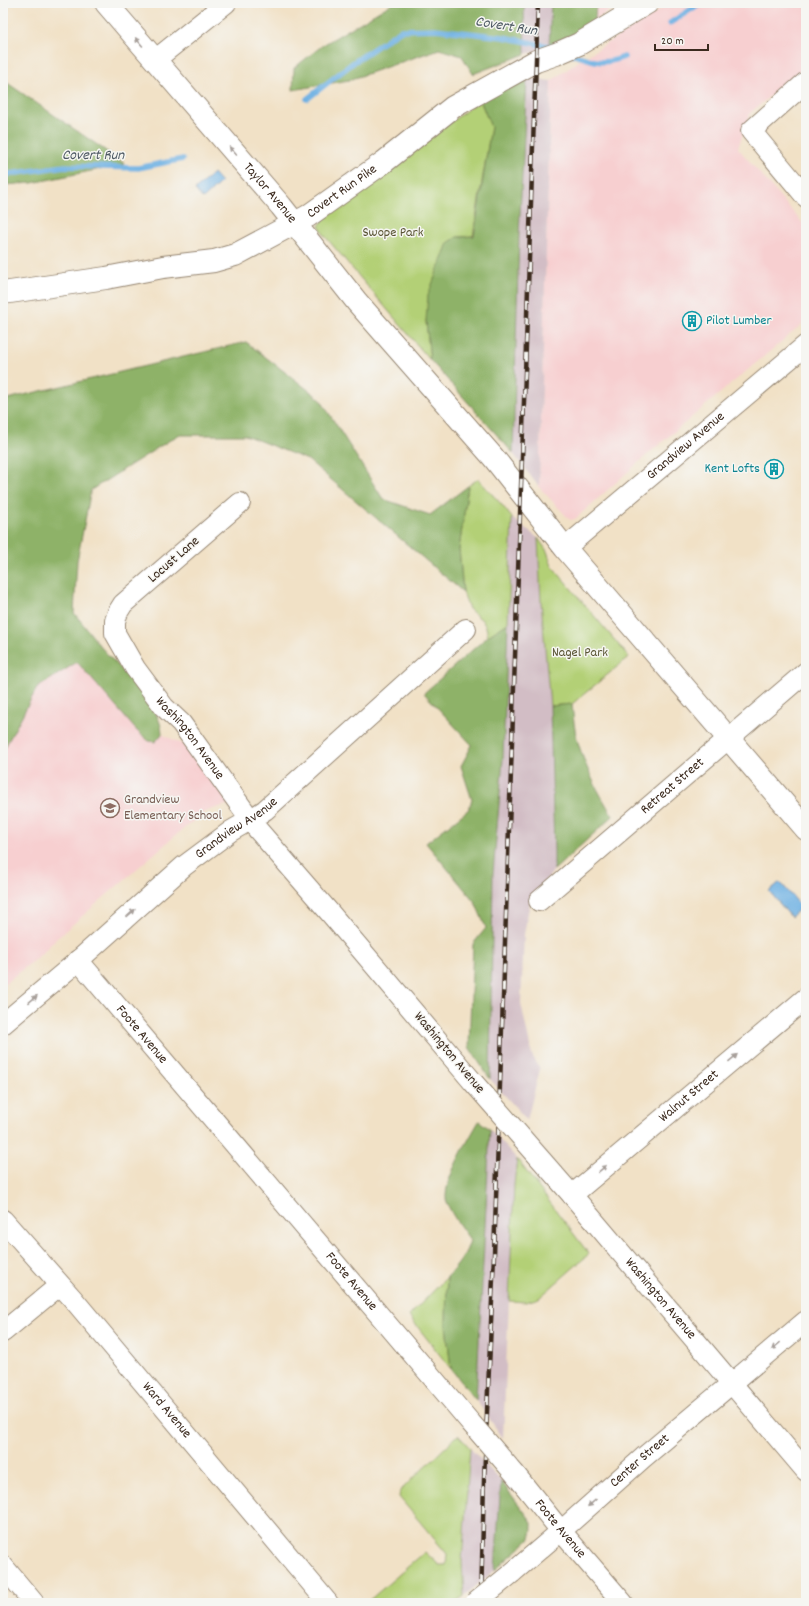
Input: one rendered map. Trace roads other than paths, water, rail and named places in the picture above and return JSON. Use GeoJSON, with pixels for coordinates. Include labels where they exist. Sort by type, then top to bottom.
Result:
{"type":"FeatureCollection","features":[{"type":"Feature","properties":{"kind":"street","name":"Taylor Avenue"},"geometry":{"type":"LineString","coordinates":[[106,3],[282,206],[357,302],[429,386],[493,457],[565,548],[650,649],[730,739],[806,829]]}},
{"type":"Feature","properties":{"kind":"street"},"geometry":{"type":"LineString","coordinates":[[155,60],[226,3]]}},
{"type":"Feature","properties":{"kind":"street","name":"Covert Run Pike"},"geometry":{"type":"LineString","coordinates":[[3,293],[235,255],[308,216],[361,179],[453,107],[536,61],[579,44],[647,3]]}},
{"type":"Feature","properties":{"kind":"street"},"geometry":{"type":"LineString","coordinates":[[806,82],[751,131],[806,197]]}},
{"type":"Feature","properties":{"kind":"street","name":"Grandview Avenue"},"geometry":{"type":"LineString","coordinates":[[565,548],[806,345]]}},
{"type":"Feature","properties":{"kind":"street","name":"Locust Lane"},"geometry":{"type":"LineString","coordinates":[[115,621],[123,604],[240,503]]}},
{"type":"Feature","properties":{"kind":"street","name":"Washington Avenue"},"geometry":{"type":"LineString","coordinates":[[115,621],[115,633],[135,668],[164,707],[181,723],[239,802],[250,820],[572,1195],[806,1471]]}},
{"type":"Feature","properties":{"kind":"street","name":"Grandview Avenue"},"geometry":{"type":"LineString","coordinates":[[3,1024],[184,866],[231,831],[265,810],[466,629]]}},
{"type":"Feature","properties":{"kind":"street","name":"Retreat Street"},"geometry":{"type":"LineString","coordinates":[[539,901],[730,739],[806,672]]}},
{"type":"Feature","properties":{"kind":"street","name":"Foote Avenue"},"geometry":{"type":"LineString","coordinates":[[78,960],[623,1603]]}},
{"type":"Feature","properties":{"kind":"street","name":"Walnut Street"},"geometry":{"type":"LineString","coordinates":[[572,1195],[806,998]]}},
{"type":"Feature","properties":{"kind":"street","name":"Ward Avenue"},"geometry":{"type":"LineString","coordinates":[[3,1220],[60,1285],[328,1603]]}},
{"type":"Feature","properties":{"kind":"street"},"geometry":{"type":"LineString","coordinates":[[3,1332],[60,1285]]}},
{"type":"Feature","properties":{"kind":"street","name":"Center Street"},"geometry":{"type":"LineString","coordinates":[[475,1603],[561,1531],[644,1457],[806,1321]]}},
{"type":"Feature","properties":{"kind":"street"},"geometry":{"type":"LineString","coordinates":[[3,1566],[34,1603]]}},
{"type":"Feature","properties":{"kind":"water"},"geometry":{"type":"Polygon","coordinates":[[[213,173],[221,182],[203,199],[195,190],[213,173]]]}},
{"type":"Feature","properties":{"kind":"water"},"geometry":{"type":"Polygon","coordinates":[[[780,882],[802,907],[791,917],[769,891],[780,882]]]}},
{"type":"Feature","properties":{"kind":"waterway","name":"Covert Run"},"geometry":{"type":"LineString","coordinates":[[670,23],[701,3]]}},
{"type":"Feature","properties":{"kind":"waterway","name":"Covert Run"},"geometry":{"type":"LineString","coordinates":[[307,99],[354,62],[401,30],[435,29],[503,37],[553,47]]}},
{"type":"Feature","properties":{"kind":"waterway","name":"Covert Run"},"geometry":{"type":"LineString","coordinates":[[572,54],[598,62],[616,60],[624,57]]}},
{"type":"Feature","properties":{"kind":"waterway","name":"Covert Run"},"geometry":{"type":"LineString","coordinates":[[3,175],[65,166],[138,168],[183,159]]}},
{"type":"Feature","properties":{"kind":"railway"},"geometry":{"type":"LineString","coordinates":[[481,1603],[484,1480],[494,1255],[538,3]]}},
{"type":"Feature","properties":{"kind":"place","name":"Pilot Lumber"},"geometry":{"type":"Point","coordinates":[692,321]}},
{"type":"Feature","properties":{"kind":"place","name":"Kent Lofts"},"geometry":{"type":"Point","coordinates":[774,469]}},
{"type":"Feature","properties":{"kind":"place","name":"Grandview Elementary School"},"geometry":{"type":"Point","coordinates":[110,808]}},
{"type":"Feature","properties":{"kind":"park label","name":"Swope Park"},"geometry":{"type":"Point","coordinates":[393,233]}},
{"type":"Feature","properties":{"kind":"park label","name":"Nagel Park"},"geometry":{"type":"Point","coordinates":[580,653]}}]}
